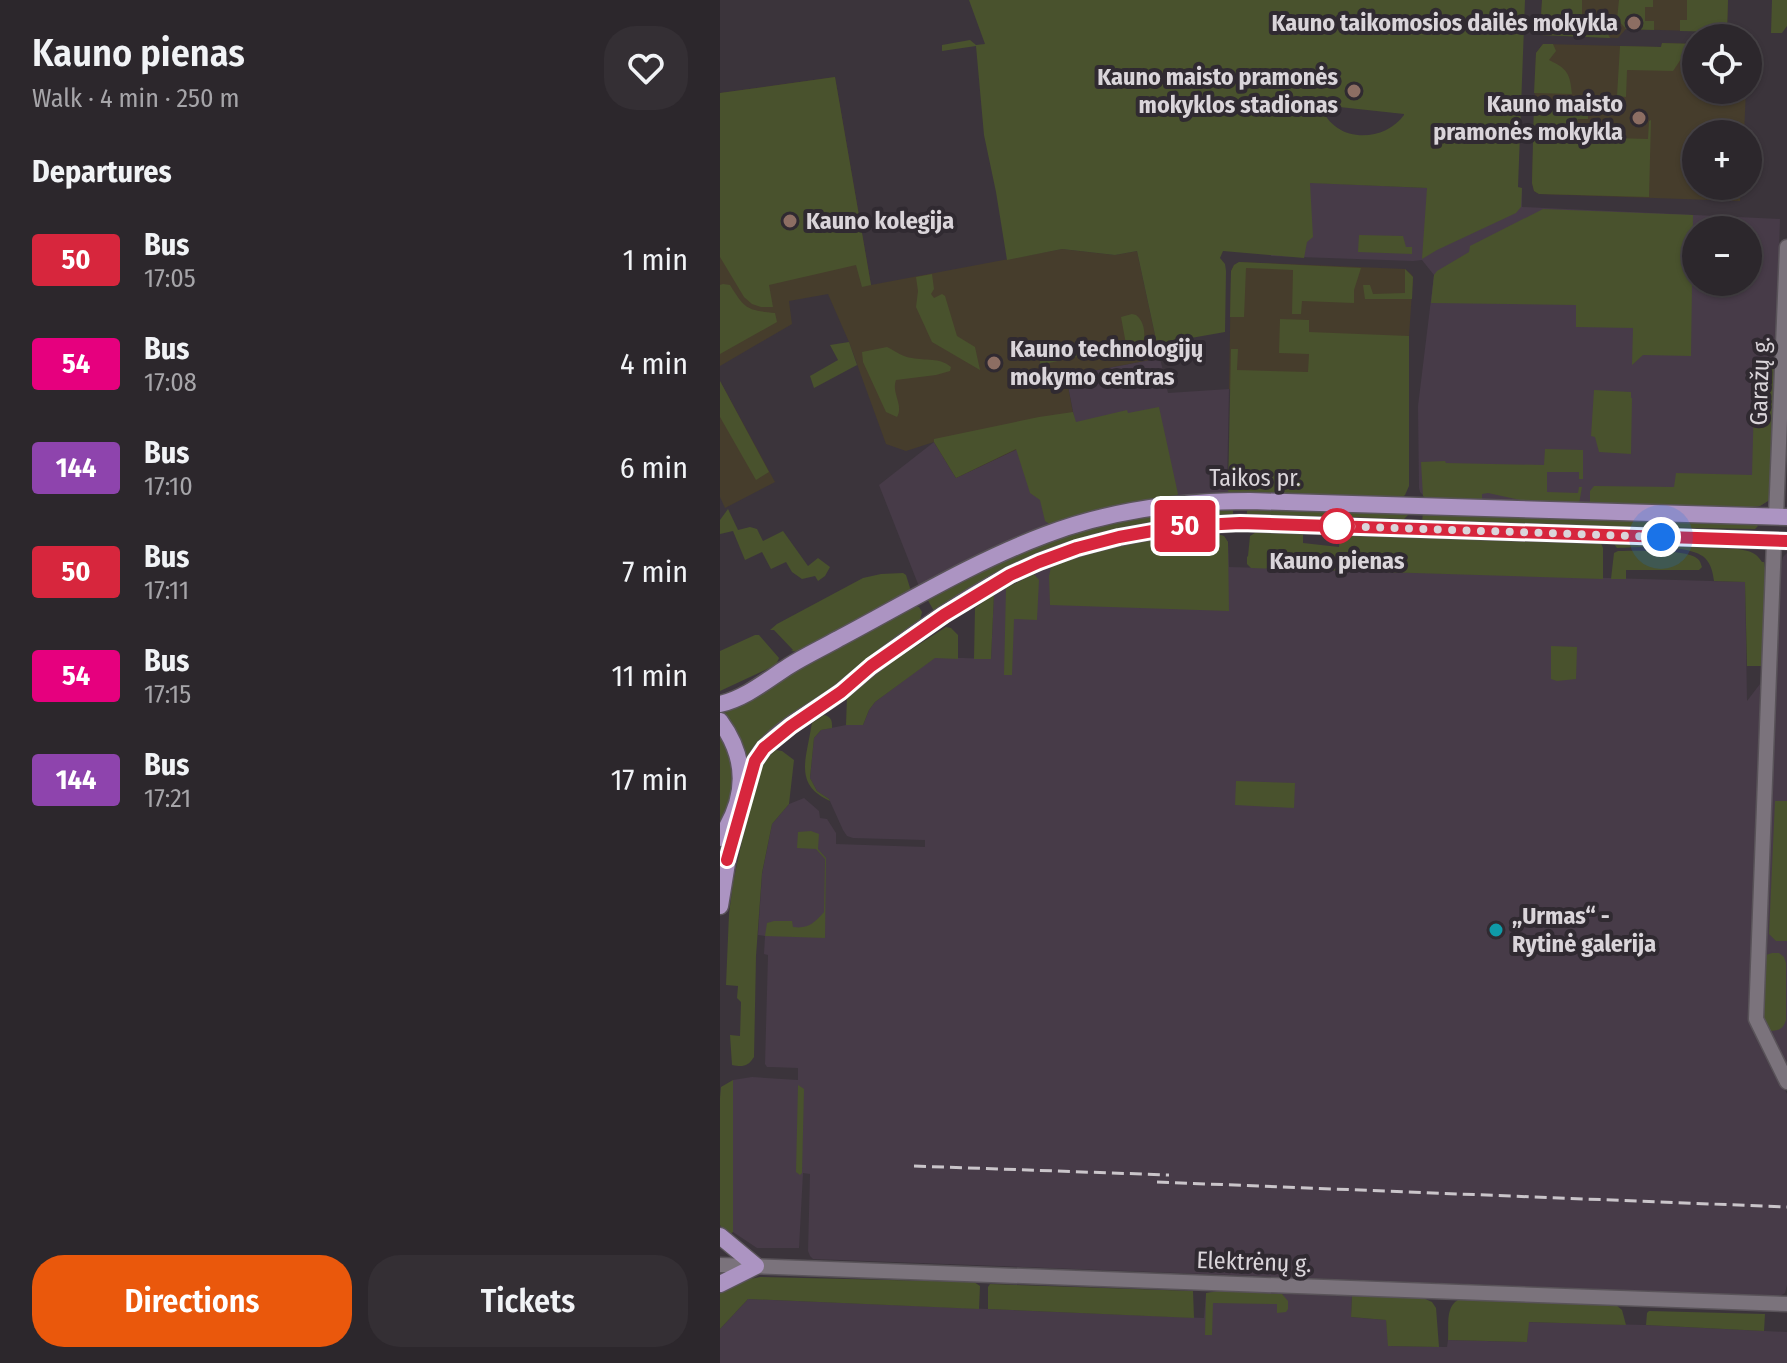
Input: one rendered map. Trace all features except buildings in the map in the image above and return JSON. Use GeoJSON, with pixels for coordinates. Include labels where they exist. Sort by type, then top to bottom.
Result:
{"type":"FeatureCollection","features":[{"type":"Feature","properties":{"kind":"main road","name":"Taikos pr."},"geometry":{"type":"LineString","coordinates":[[720,704],[737,699],[790,665],[1004,553],[1070,526],[1154,508],[1250,501],[1781,517]]}},
{"type":"Feature","properties":{"kind":"main road"},"geometry":{"type":"LineString","coordinates":[[1240,523],[1243,507],[1250,501]]}},
{"type":"Feature","properties":{"kind":"main road"},"geometry":{"type":"LineString","coordinates":[[1402,528],[1410,522],[1414,506]]}},
{"type":"Feature","properties":{"kind":"main road"},"geometry":{"type":"LineString","coordinates":[[1780,541],[1781,517]]}},
{"type":"Feature","properties":{"kind":"main road","name":"Taikos pr."},"geometry":{"type":"LineString","coordinates":[[738,803],[746,776],[770,742],[841,692],[871,666],[926,627],[1010,575],[1097,542],[1183,526],[1240,523],[1780,541]]}},
{"type":"Feature","properties":{"kind":"main road"},"geometry":{"type":"LineString","coordinates":[[918,596],[925,607],[926,627]]}},
{"type":"Feature","properties":{"kind":"main road"},"geometry":{"type":"LineString","coordinates":[[720,694],[790,665]]}},
{"type":"Feature","properties":{"kind":"main road"},"geometry":{"type":"LineString","coordinates":[[720,721],[730,736],[740,766],[738,803],[720,906]]}},
{"type":"Feature","properties":{"kind":"main road","name":"Taikos pr."},"geometry":{"type":"LineString","coordinates":[[727,860],[755,761]]}},
{"type":"Feature","properties":{"kind":"main road"},"geometry":{"type":"LineString","coordinates":[[720,838],[738,803]]}},
{"type":"Feature","properties":{"kind":"main road"},"geometry":{"type":"LineString","coordinates":[[720,1236],[756,1266],[720,1284]]}},
{"type":"Feature","properties":{"kind":"street","name":"Garažų g."},"geometry":{"type":"LineString","coordinates":[[1781,517],[1787,247]]}},
{"type":"Feature","properties":{"kind":"street"},"geometry":{"type":"LineString","coordinates":[[1780,541],[1756,1019],[1787,1082]]}},
{"type":"Feature","properties":{"kind":"street","name":"Elektrėnų g."},"geometry":{"type":"LineString","coordinates":[[720,1265],[1787,1304]]}},
{"type":"Feature","properties":{"kind":"shaded area","name":"Kauno taikomosios dailės mokykla"},"geometry":{"type":"Polygon","coordinates":[[[1542,0],[1728,0],[1727,24],[1682,24],[1682,31],[1626,29],[1618,38],[1540,35],[1542,0]]]}},
{"type":"Feature","properties":{"kind":"shaded area","name":"Kauno maisto pramonės mokykla"},"geometry":{"type":"Polygon","coordinates":[[[1662,43],[1682,44],[1682,104],[1745,104],[1745,120],[1682,120],[1682,199],[1539,194],[1534,191],[1536,53],[1543,44],[1661,47],[1662,43]]]}},
{"type":"Feature","properties":{"kind":"shaded area","name":"Kauno technologijų mokymo centras"},"geometry":{"type":"Polygon","coordinates":[[[835,77],[871,285],[1062,249],[1115,255],[1137,251],[1160,358],[1066,376],[1077,434],[1030,443],[956,478],[934,442],[906,451],[886,444],[828,294],[789,301],[792,324],[720,366],[720,93],[835,77]]]}},
{"type":"Feature","properties":{"kind":"shaded area"},"geometry":{"type":"Polygon","coordinates":[[[1276,181],[1427,188],[1522,188],[1522,207],[1716,216],[1682,216],[1682,296],[1762,296],[1762,218],[1780,219],[1772,491],[1768,501],[1753,507],[1544,505],[1519,500],[1464,502],[1427,499],[1419,488],[1418,406],[1434,275],[1422,260],[1271,256],[1276,181]]]}},
{"type":"Feature","properties":{"kind":"shaded area"},"geometry":{"type":"Polygon","coordinates":[[[1239,262],[1405,269],[1411,274],[1409,486],[1229,389],[1231,271],[1239,262]]]}},
{"type":"Feature","properties":{"kind":"shaded area"},"geometry":{"type":"Polygon","coordinates":[[[1160,358],[1168,393],[1229,389],[1227,487],[1231,496],[920,589],[879,485],[934,442],[956,478],[1075,422],[1066,376],[1160,358]]]}},
{"type":"Feature","properties":{"kind":"shaded area"},"geometry":{"type":"Polygon","coordinates":[[[720,381],[775,482],[725,508],[720,497],[720,381]]]}},
{"type":"Feature","properties":{"kind":"shaded area"},"geometry":{"type":"Polygon","coordinates":[[[1214,533],[1224,536],[1228,542],[1229,567],[1745,582],[1747,701],[1760,684],[1752,1019],[1787,1094],[1785,1293],[1780,1296],[813,1259],[808,1251],[810,1174],[803,1173],[799,1248],[757,1248],[733,1232],[733,1080],[752,1077],[798,1080],[798,1068],[767,1067],[765,1064],[768,955],[764,954],[765,936],[758,935],[762,874],[772,824],[789,804],[804,798],[819,811],[820,818],[827,819],[836,833],[836,844],[925,847],[925,840],[847,836],[829,799],[817,791],[810,778],[814,738],[821,730],[863,725],[875,702],[935,657],[991,659],[994,594],[1027,577],[1076,556],[1132,544],[1214,533]]]}},
{"type":"Feature","properties":{"kind":"shaded area"},"geometry":{"type":"Polygon","coordinates":[[[1787,553],[1787,1078],[1759,1014],[1781,565],[1787,553]]]}},
{"type":"Feature","properties":{"kind":"shaded area"},"geometry":{"type":"Polygon","coordinates":[[[1206,1293],[1352,1296],[1351,1317],[1386,1320],[1389,1346],[1447,1347],[1448,1340],[1527,1342],[1528,1322],[1646,1325],[1787,1332],[1787,1363],[720,1363],[720,1329],[748,1299],[1204,1318],[1206,1293]]]}},
{"type":"Feature","properties":{"kind":"green space"},"geometry":{"type":"Polygon","coordinates":[[[969,0],[1525,0],[1518,187],[1522,188],[1521,207],[1516,213],[1422,259],[1427,188],[1310,183],[1313,237],[1307,242],[1304,258],[1223,251],[1220,258],[1226,271],[1225,332],[1157,344],[1137,251],[1115,255],[1062,249],[1007,260],[984,135],[976,46],[942,51],[942,45],[970,40],[976,45],[985,44],[969,0]],[[1321,105],[1336,127],[1359,135],[1384,131],[1404,114],[1321,105]]]}},
{"type":"Feature","properties":{"kind":"green space"},"geometry":{"type":"Polygon","coordinates":[[[1542,0],[1582,0],[1582,33],[1608,34],[1610,38],[1540,35],[1542,0]]]}},
{"type":"Feature","properties":{"kind":"green space"},"geometry":{"type":"Polygon","coordinates":[[[1619,0],[1653,0],[1653,7],[1645,7],[1645,21],[1654,21],[1654,30],[1626,29],[1617,19],[1619,0]]]}},
{"type":"Feature","properties":{"kind":"green space"},"geometry":{"type":"Polygon","coordinates":[[[1687,0],[1728,0],[1727,24],[1682,24],[1680,31],[1680,20],[1687,20],[1687,0]]]}},
{"type":"Feature","properties":{"kind":"green space"},"geometry":{"type":"Polygon","coordinates":[[[1772,0],[1787,0],[1787,26],[1782,33],[1771,33],[1772,0]]]}},
{"type":"Feature","properties":{"kind":"green space"},"geometry":{"type":"Polygon","coordinates":[[[1662,43],[1682,44],[1682,58],[1673,71],[1627,70],[1626,97],[1617,96],[1620,46],[1661,47],[1662,43]]]}},
{"type":"Feature","properties":{"kind":"green space"},"geometry":{"type":"Polygon","coordinates":[[[1543,44],[1553,44],[1556,51],[1549,60],[1567,73],[1572,94],[1534,93],[1536,53],[1543,44]]]}},
{"type":"Feature","properties":{"kind":"green space","name":"Kauno kolegija"},"geometry":{"type":"Polygon","coordinates":[[[835,77],[871,285],[862,287],[856,265],[769,285],[773,307],[752,304],[744,297],[720,257],[720,93],[835,77]]]}},
{"type":"Feature","properties":{"kind":"green space"},"geometry":{"type":"Polygon","coordinates":[[[1534,101],[1588,103],[1588,119],[1578,119],[1578,137],[1648,139],[1651,120],[1649,197],[1539,194],[1534,191],[1534,101]]]}},
{"type":"Feature","properties":{"kind":"green space"},"geometry":{"type":"Polygon","coordinates":[[[1543,209],[1693,215],[1682,216],[1682,296],[1692,296],[1691,356],[1643,355],[1632,365],[1633,328],[1576,327],[1576,305],[1431,303],[1434,275],[1469,252],[1470,246],[1543,209]]]}},
{"type":"Feature","properties":{"kind":"green space"},"geometry":{"type":"Polygon","coordinates":[[[1359,235],[1403,236],[1406,247],[1412,247],[1412,254],[1358,252],[1359,235]]]}},
{"type":"Feature","properties":{"kind":"green space"},"geometry":{"type":"Polygon","coordinates":[[[1239,262],[1361,268],[1354,290],[1354,303],[1302,301],[1301,314],[1292,314],[1293,270],[1246,268],[1244,317],[1230,317],[1231,271],[1239,262]]]}},
{"type":"Feature","properties":{"kind":"green space"},"geometry":{"type":"Polygon","coordinates":[[[1405,269],[1413,277],[1412,299],[1365,299],[1363,285],[1370,285],[1373,294],[1405,293],[1405,269]]]}},
{"type":"Feature","properties":{"kind":"green space"},"geometry":{"type":"Polygon","coordinates":[[[932,274],[934,289],[931,294],[934,298],[942,294],[945,296],[957,336],[975,347],[980,370],[932,342],[916,307],[916,277],[932,274]]]}},
{"type":"Feature","properties":{"kind":"green space"},"geometry":{"type":"Polygon","coordinates":[[[720,285],[730,285],[747,307],[775,313],[777,322],[720,354],[720,285]]]}},
{"type":"Feature","properties":{"kind":"green space"},"geometry":{"type":"Polygon","coordinates":[[[1132,314],[1143,324],[1143,342],[1040,365],[1040,361],[1126,344],[1121,317],[1132,314]]]}},
{"type":"Feature","properties":{"kind":"green space"},"geometry":{"type":"Polygon","coordinates":[[[1280,319],[1309,320],[1309,332],[1409,336],[1409,486],[1399,500],[1231,496],[1228,491],[1231,349],[1238,349],[1237,370],[1308,372],[1309,354],[1279,353],[1280,319]]]}},
{"type":"Feature","properties":{"kind":"green space"},"geometry":{"type":"Polygon","coordinates":[[[849,342],[857,365],[814,388],[810,376],[838,360],[830,345],[849,342]]]}},
{"type":"Feature","properties":{"kind":"green space"},"geometry":{"type":"Polygon","coordinates":[[[887,347],[905,356],[937,361],[951,367],[950,371],[936,375],[896,380],[897,417],[886,412],[863,362],[862,352],[887,347]]]}},
{"type":"Feature","properties":{"kind":"green space"},"geometry":{"type":"Polygon","coordinates":[[[1755,364],[1770,365],[1775,371],[1771,496],[1768,501],[1753,507],[1596,507],[1590,502],[1590,491],[1594,486],[1674,487],[1676,473],[1752,475],[1755,364]]]}},
{"type":"Feature","properties":{"kind":"green space"},"geometry":{"type":"Polygon","coordinates":[[[720,381],[769,472],[756,480],[720,417],[720,381]]]}},
{"type":"Feature","properties":{"kind":"green space"},"geometry":{"type":"Polygon","coordinates":[[[1594,390],[1631,392],[1631,454],[1599,452],[1595,437],[1591,436],[1594,390]]]}},
{"type":"Feature","properties":{"kind":"green space"},"geometry":{"type":"Polygon","coordinates":[[[1159,407],[1178,494],[1174,500],[1051,525],[1045,521],[1040,500],[1030,493],[1016,449],[956,478],[934,442],[934,439],[1039,417],[1073,412],[1076,422],[1127,410],[1128,413],[1159,407]]]}},
{"type":"Feature","properties":{"kind":"green space"},"geometry":{"type":"Polygon","coordinates":[[[1545,449],[1583,450],[1583,479],[1579,479],[1579,472],[1547,472],[1547,492],[1578,493],[1579,487],[1582,487],[1579,504],[1544,505],[1488,493],[1482,494],[1482,499],[1464,502],[1423,496],[1421,462],[1544,465],[1545,449]]]}},
{"type":"Feature","properties":{"kind":"green space"},"geometry":{"type":"Polygon","coordinates":[[[1233,505],[1233,517],[1125,531],[934,615],[926,597],[1026,548],[1119,518],[1233,505]]]}},
{"type":"Feature","properties":{"kind":"green space"},"geometry":{"type":"Polygon","coordinates":[[[728,509],[738,530],[757,529],[763,541],[783,531],[808,566],[818,558],[830,567],[825,576],[818,581],[815,576],[802,579],[792,572],[786,562],[771,569],[762,552],[745,560],[733,531],[720,534],[720,520],[728,509]]]}},
{"type":"Feature","properties":{"kind":"green space"},"geometry":{"type":"Polygon","coordinates":[[[1250,509],[1408,512],[1408,515],[1404,519],[1304,519],[1247,516],[1250,509]]]}},
{"type":"Feature","properties":{"kind":"green space"},"geometry":{"type":"Polygon","coordinates":[[[1423,511],[1755,523],[1758,526],[1755,529],[1590,529],[1422,523],[1423,511]]]}},
{"type":"Feature","properties":{"kind":"green space"},"geometry":{"type":"Polygon","coordinates":[[[1258,531],[1303,533],[1303,543],[1339,547],[1340,534],[1601,543],[1603,579],[1251,568],[1247,564],[1250,536],[1258,531]]]}},
{"type":"Feature","properties":{"kind":"green space"},"geometry":{"type":"Polygon","coordinates":[[[1214,533],[1224,536],[1228,542],[1229,611],[1050,605],[1051,567],[1090,553],[1131,544],[1214,533]]]}},
{"type":"Feature","properties":{"kind":"green space"},"geometry":{"type":"Polygon","coordinates":[[[1614,544],[1738,549],[1757,556],[1764,562],[1765,568],[1763,666],[1747,666],[1745,582],[1714,581],[1707,560],[1688,550],[1617,548],[1614,544]]]}},
{"type":"Feature","properties":{"kind":"green space"},"geometry":{"type":"Polygon","coordinates":[[[1614,553],[1688,554],[1695,557],[1702,567],[1699,570],[1626,570],[1626,579],[1611,579],[1614,553]]]}},
{"type":"Feature","properties":{"kind":"green space"},"geometry":{"type":"Polygon","coordinates":[[[903,573],[911,591],[800,652],[791,651],[774,630],[770,630],[863,578],[903,573]]]}},
{"type":"Feature","properties":{"kind":"green space"},"geometry":{"type":"Polygon","coordinates":[[[1034,574],[1039,580],[1037,620],[1014,619],[1012,675],[1004,675],[1006,588],[1034,574]]]}},
{"type":"Feature","properties":{"kind":"green space"},"geometry":{"type":"Polygon","coordinates":[[[994,594],[991,659],[974,659],[975,608],[994,594]]]}},
{"type":"Feature","properties":{"kind":"green space"},"geometry":{"type":"Polygon","coordinates":[[[913,606],[919,607],[922,612],[920,620],[876,652],[744,769],[720,715],[720,708],[913,606]]]}},
{"type":"Feature","properties":{"kind":"green space"},"geometry":{"type":"Polygon","coordinates":[[[946,627],[958,635],[958,659],[935,658],[875,702],[863,725],[846,725],[847,696],[884,667],[946,627]]]}},
{"type":"Feature","properties":{"kind":"green space"},"geometry":{"type":"Polygon","coordinates":[[[759,635],[779,658],[776,665],[720,691],[720,651],[759,635]]]}},
{"type":"Feature","properties":{"kind":"green space"},"geometry":{"type":"Polygon","coordinates":[[[1551,646],[1577,647],[1576,679],[1551,679],[1551,646]]]}},
{"type":"Feature","properties":{"kind":"green space"},"geometry":{"type":"Polygon","coordinates":[[[824,715],[831,720],[832,728],[821,730],[814,738],[810,778],[817,791],[830,801],[811,787],[805,770],[812,723],[824,715]]]}},
{"type":"Feature","properties":{"kind":"green space"},"geometry":{"type":"Polygon","coordinates":[[[720,731],[734,765],[733,797],[720,828],[720,731]]]}},
{"type":"Feature","properties":{"kind":"green space"},"geometry":{"type":"Polygon","coordinates":[[[776,750],[794,760],[789,804],[772,824],[762,873],[754,1057],[747,1064],[736,1066],[732,1065],[730,1035],[740,1036],[741,1002],[737,998],[738,986],[726,985],[729,914],[745,826],[761,768],[767,757],[776,750]]]}},
{"type":"Feature","properties":{"kind":"green space"},"geometry":{"type":"Polygon","coordinates":[[[1236,781],[1295,783],[1294,808],[1235,805],[1236,781]]]}},
{"type":"Feature","properties":{"kind":"green space"},"geometry":{"type":"Polygon","coordinates":[[[1775,801],[1787,801],[1787,941],[1776,941],[1769,934],[1775,801]]]}},
{"type":"Feature","properties":{"kind":"green space"},"geometry":{"type":"Polygon","coordinates":[[[798,832],[819,834],[818,849],[826,858],[825,938],[765,936],[767,923],[792,921],[793,927],[803,927],[824,912],[825,859],[816,849],[797,848],[798,832]]]}},
{"type":"Feature","properties":{"kind":"green space"},"geometry":{"type":"Polygon","coordinates":[[[1772,953],[1779,953],[1786,963],[1786,1020],[1781,1028],[1771,1031],[1763,1018],[1761,998],[1764,959],[1772,953]]]}},
{"type":"Feature","properties":{"kind":"green space"},"geometry":{"type":"Polygon","coordinates":[[[733,1080],[733,1232],[727,1237],[720,1225],[720,1098],[721,1087],[733,1080]]]}},
{"type":"Feature","properties":{"kind":"green space"},"geometry":{"type":"Polygon","coordinates":[[[798,1085],[804,1089],[800,1175],[796,1172],[798,1085]]]}},
{"type":"Feature","properties":{"kind":"green space"},"geometry":{"type":"Polygon","coordinates":[[[760,1277],[974,1282],[980,1286],[979,1309],[748,1299],[720,1329],[720,1289],[760,1277]]]}},
{"type":"Feature","properties":{"kind":"green space"},"geometry":{"type":"Polygon","coordinates":[[[990,1284],[1193,1291],[1194,1318],[988,1309],[990,1284]]]}},
{"type":"Feature","properties":{"kind":"green space"},"geometry":{"type":"Polygon","coordinates":[[[1206,1293],[1282,1294],[1288,1301],[1288,1309],[1277,1313],[1277,1304],[1213,1303],[1212,1335],[1205,1335],[1206,1293]]]}},
{"type":"Feature","properties":{"kind":"green space"},"geometry":{"type":"Polygon","coordinates":[[[1352,1296],[1423,1298],[1432,1302],[1436,1308],[1439,1347],[1388,1346],[1386,1320],[1351,1317],[1352,1296]]]}},
{"type":"Feature","properties":{"kind":"green space"},"geometry":{"type":"Polygon","coordinates":[[[1458,1300],[1616,1305],[1622,1310],[1626,1325],[1529,1322],[1527,1342],[1448,1340],[1449,1312],[1458,1300]]]}},
{"type":"Feature","properties":{"kind":"green space"},"geometry":{"type":"Polygon","coordinates":[[[1649,1311],[1765,1314],[1764,1331],[1646,1325],[1649,1311]]]}},
{"type":"Feature","properties":{"kind":"railway"},"geometry":{"type":"LineString","coordinates":[[914,1166],[1169,1175]]}},
{"type":"Feature","properties":{"kind":"railway"},"geometry":{"type":"LineString","coordinates":[[1157,1182],[1787,1207]]}},
{"type":"Feature","properties":{"kind":"bus line","name":"50"},"geometry":{"type":"LineString","coordinates":[[727,860],[755,761],[770,742],[841,692],[871,666],[970,598],[1024,568],[1077,548],[1183,526],[1240,523],[1787,541]]}},
{"type":"Feature","properties":{"kind":"place","name":"Kauno taikomosios dailės mokykla"},"geometry":{"type":"Point","coordinates":[1634,23]}},
{"type":"Feature","properties":{"kind":"place","name":"Kauno maisto pramonės mokyklos stadionas"},"geometry":{"type":"Point","coordinates":[1354,91]}},
{"type":"Feature","properties":{"kind":"place","name":"Kauno maisto pramonės mokykla"},"geometry":{"type":"Point","coordinates":[1639,118]}},
{"type":"Feature","properties":{"kind":"place","name":"Kauno kolegija"},"geometry":{"type":"Point","coordinates":[790,221]}},
{"type":"Feature","properties":{"kind":"place","name":"Kauno technologijų mokymo centras"},"geometry":{"type":"Point","coordinates":[994,363]}},
{"type":"Feature","properties":{"kind":"place","name":"Kauno pienas"},"geometry":{"type":"Point","coordinates":[1337,526]}},
{"type":"Feature","properties":{"kind":"place","name":"„Urmas“ - Rytinė galerija"},"geometry":{"type":"Point","coordinates":[1496,930]}},
{"type":"Feature","properties":{"kind":"route"},"geometry":{"type":"LineString","coordinates":[[1337,526],[1661,537]]}}]}
